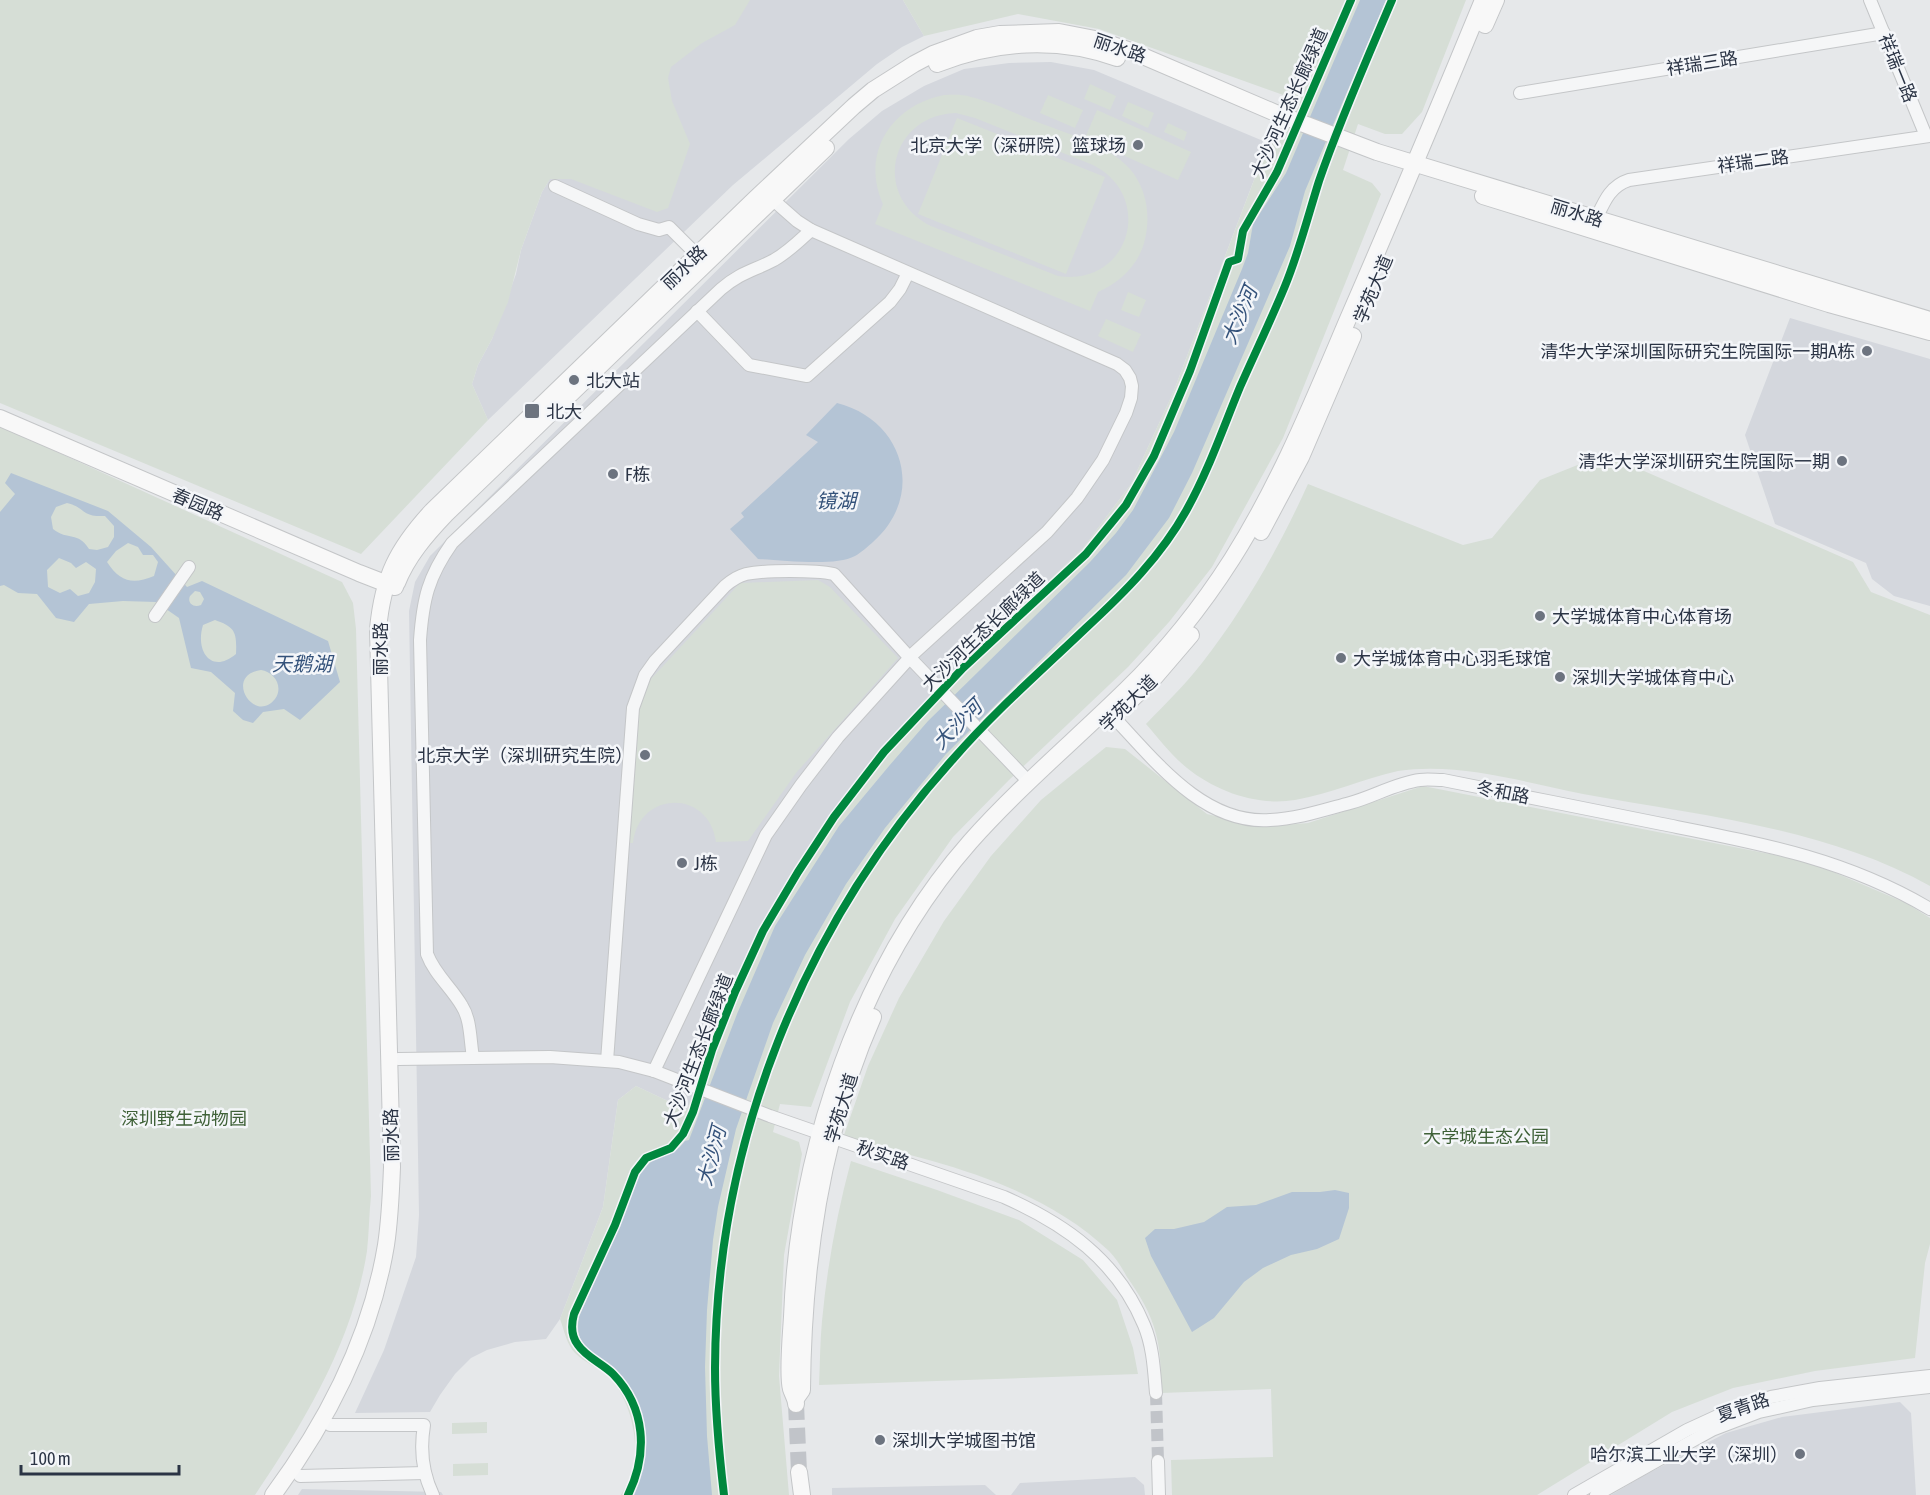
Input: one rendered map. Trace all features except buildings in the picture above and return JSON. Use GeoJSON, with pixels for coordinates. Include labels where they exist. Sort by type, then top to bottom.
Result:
{"type":"FeatureCollection","features":[{"type":"Feature","properties":{"kind":"main road","name":"学苑大道"},"geometry":{"type":"LineString","coordinates":[[796,1401],[802,1390],[808,1262],[826,1136],[839,1075],[858,1024],[901,940],[930,895],[968,844],[1029,782],[1155,677],[1194,631],[1239,567],[1273,511],[1314,428],[1418,170],[1483,0]]}},
{"type":"Feature","properties":{"kind":"main road","name":"学苑大道"},"geometry":{"type":"LineString","coordinates":[[1418,170],[1496,0]]}},
{"type":"Feature","properties":{"kind":"main road","name":"丽水路"},"geometry":{"type":"LineString","coordinates":[[273,1495],[312,1437],[347,1369],[376,1289],[386,1246],[392,1167],[378,629],[391,586],[396,558],[421,523],[854,106],[873,90],[923,59],[977,38],[1000,34],[1041,31],[1077,34],[1148,58],[1276,120]]}},
{"type":"Feature","properties":{"kind":"main road","name":"丽水路"},"geometry":{"type":"LineString","coordinates":[[286,1495],[330,1425],[368,1338],[383,1292],[394,1246],[399,1204],[389,633],[391,586],[417,548],[446,514],[854,121],[889,93],[934,65],[986,49],[1021,45],[1053,45],[1100,52],[1375,158],[1596,219],[1930,320]]}},
{"type":"Feature","properties":{"kind":"main road","name":"丽水路"},"geometry":{"type":"LineString","coordinates":[[1418,170],[1828,304],[1930,332]]}},
{"type":"Feature","properties":{"kind":"main road","name":"春园路"},"geometry":{"type":"LineString","coordinates":[[0,418],[391,586]]}},
{"type":"Feature","properties":{"kind":"main road","name":"学苑大道"},"geometry":{"type":"LineString","coordinates":[[826,1136],[884,995],[917,933],[968,860],[1110,713]]}},
{"type":"Feature","properties":{"kind":"main road"},"geometry":{"type":"LineString","coordinates":[[799,1472],[802,1495]]}},
{"type":"Feature","properties":{"kind":"street","name":"祥瑞一路"},"geometry":{"type":"LineString","coordinates":[[1870,0],[1928,136]]}},
{"type":"Feature","properties":{"kind":"street","name":"祥瑞三路"},"geometry":{"type":"LineString","coordinates":[[1520,93],[1884,33]]}},
{"type":"Feature","properties":{"kind":"street","name":"祥瑞二路"},"geometry":{"type":"LineString","coordinates":[[1596,219],[1611,191],[1629,180],[1928,136]]}},
{"type":"Feature","properties":{"kind":"street"},"geometry":{"type":"LineString","coordinates":[[555,186],[638,224],[659,230],[669,227],[697,255]]}},
{"type":"Feature","properties":{"kind":"street"},"geometry":{"type":"LineString","coordinates":[[654,1071],[766,835],[838,737],[910,658],[1047,532],[1077,498],[1103,460],[1126,413],[1132,386],[1125,369],[1117,364],[811,230],[797,222],[772,199]]}},
{"type":"Feature","properties":{"kind":"street"},"geometry":{"type":"LineString","coordinates":[[473,1057],[463,1007],[433,969],[428,954],[420,640],[422,613],[429,583],[439,561],[452,543],[697,312],[735,277],[773,261],[789,251],[811,230]]}},
{"type":"Feature","properties":{"kind":"street"},"geometry":{"type":"LineString","coordinates":[[697,312],[749,365],[807,376],[890,302],[908,273]]}},
{"type":"Feature","properties":{"kind":"street"},"geometry":{"type":"LineString","coordinates":[[155,616],[189,567]]}},
{"type":"Feature","properties":{"kind":"street"},"geometry":{"type":"LineString","coordinates":[[607,1061],[633,708],[645,675],[655,661],[735,578],[747,574],[821,572],[834,574],[910,658],[1029,782]]}},
{"type":"Feature","properties":{"kind":"street","name":"冬和路"},"geometry":{"type":"LineString","coordinates":[[1110,713],[1189,792],[1214,809],[1240,817],[1271,820],[1310,814],[1419,780],[1443,780],[1780,848],[1844,867],[1892,888],[1930,909]]}},
{"type":"Feature","properties":{"kind":"street","name":"秋实路"},"geometry":{"type":"LineString","coordinates":[[398,1059],[550,1057],[607,1061],[654,1071],[770,1116],[1004,1197],[1037,1212],[1066,1229],[1088,1246],[1108,1267],[1127,1293],[1144,1325],[1152,1354],[1156,1393]]}},
{"type":"Feature","properties":{"kind":"street","name":"夏青路"},"geometry":{"type":"LineString","coordinates":[[1574,1495],[1687,1430],[1745,1404],[1820,1388],[1930,1376]]}},
{"type":"Feature","properties":{"kind":"street","name":"夏青路"},"geometry":{"type":"LineString","coordinates":[[1596,1495],[1702,1435],[1759,1412],[1814,1400],[1930,1387]]}},
{"type":"Feature","properties":{"kind":"street"},"geometry":{"type":"LineString","coordinates":[[330,1425],[424,1425],[422,1449],[428,1493]]}},
{"type":"Feature","properties":{"kind":"street"},"geometry":{"type":"LineString","coordinates":[[1158,1461],[1159,1495]]}},
{"type":"Feature","properties":{"kind":"street"},"geometry":{"type":"LineString","coordinates":[[300,1476],[425,1473]]}},
{"type":"Feature","properties":{"kind":"shaded area"},"geometry":{"type":"Polygon","coordinates":[[[627,0],[903,0],[924,36],[902,47],[877,64],[733,185],[488,420],[472,384],[478,365],[492,339],[542,192],[627,0]]]}},
{"type":"Feature","properties":{"kind":"shaded area","name":"北京大学（深圳研究生院）"},"geometry":{"type":"Polygon","coordinates":[[[1051,62],[1094,70],[1268,143],[1173,393],[1131,484],[1083,548],[978,648],[821,830],[785,887],[747,957],[723,1011],[687,1110],[636,1086],[618,1100],[603,1207],[560,1319],[546,1339],[515,1342],[487,1350],[471,1358],[455,1374],[430,1412],[355,1413],[384,1350],[416,1257],[419,1215],[409,611],[415,582],[430,556],[849,139],[882,111],[924,86],[964,69],[1009,63],[1051,62]]]}},
{"type":"Feature","properties":{"kind":"shaded area","name":"清华大学深圳研究生院国际一期"},"geometry":{"type":"Polygon","coordinates":[[[1790,318],[1930,359],[1930,606],[1894,596],[1872,579],[1866,563],[1775,524],[1745,435],[1790,318]]]}},
{"type":"Feature","properties":{"kind":"shaded area","name":"哈尔滨工业大学（深圳）"},"geometry":{"type":"Polygon","coordinates":[[[1900,1402],[1911,1413],[1916,1495],[1611,1495],[1726,1433],[1782,1417],[1900,1402]]]}},
{"type":"Feature","properties":{"kind":"shaded area"},"geometry":{"type":"Polygon","coordinates":[[[1135,1477],[1144,1485],[1145,1495],[1011,1495],[1020,1483],[1135,1477]]]}},
{"type":"Feature","properties":{"kind":"shaded area"},"geometry":{"type":"Polygon","coordinates":[[[985,1485],[996,1495],[832,1495],[832,1488],[985,1485]]]}},
{"type":"Feature","properties":{"kind":"shaded area"},"geometry":{"type":"Polygon","coordinates":[[[302,1489],[441,1492],[443,1495],[298,1495],[302,1489]]]}},
{"type":"Feature","properties":{"kind":"green space"},"geometry":{"type":"Polygon","coordinates":[[[0,0],[750,0],[735,25],[702,43],[671,67],[668,78],[672,101],[690,144],[668,208],[657,212],[571,179],[550,179],[542,192],[521,250],[508,302],[478,365],[472,384],[488,420],[361,554],[0,403],[0,0]]]}},
{"type":"Feature","properties":{"kind":"green space"},"geometry":{"type":"Polygon","coordinates":[[[903,0],[1466,0],[1422,112],[1402,134],[1385,134],[1358,124],[1343,170],[1372,183],[1381,194],[1283,438],[1212,567],[1169,622],[1128,667],[1009,780],[953,837],[895,919],[850,1002],[811,1107],[780,1104],[773,1132],[799,1142],[802,1154],[784,1255],[779,1376],[789,1495],[621,1495],[634,1465],[635,1443],[631,1418],[616,1385],[609,1377],[572,1350],[560,1319],[603,1207],[618,1100],[636,1086],[687,1110],[723,1011],[747,957],[785,887],[852,786],[905,723],[978,648],[1083,548],[1131,484],[1173,393],[1286,96],[1099,29],[1018,14],[924,36],[903,0]]]}},
{"type":"Feature","properties":{"kind":"green space"},"geometry":{"type":"Polygon","coordinates":[[[1090,84],[1116,96],[1110,110],[1084,99],[1090,84]]]}},
{"type":"Feature","properties":{"kind":"green space"},"geometry":{"type":"Polygon","coordinates":[[[944,95],[958,95],[987,102],[1110,152],[1130,169],[1140,184],[1146,202],[1145,239],[1134,264],[1122,277],[1098,292],[1090,311],[875,224],[883,204],[877,185],[878,150],[885,134],[896,120],[909,109],[926,100],[944,95]],[[956,113],[934,117],[916,127],[903,142],[896,159],[895,178],[900,196],[912,213],[931,226],[1058,276],[1082,276],[1102,268],[1117,254],[1126,237],[1128,217],[1124,197],[1112,179],[1093,165],[975,118],[956,113]]]}},
{"type":"Feature","properties":{"kind":"green space"},"geometry":{"type":"Polygon","coordinates":[[[1048,95],[1083,110],[1075,128],[1040,113],[1048,95]]]}},
{"type":"Feature","properties":{"kind":"green space"},"geometry":{"type":"Polygon","coordinates":[[[1128,102],[1154,113],[1148,128],[1122,116],[1128,102]]]}},
{"type":"Feature","properties":{"kind":"green space","name":"北京大学（深研院）篮球场"},"geometry":{"type":"Polygon","coordinates":[[[1097,110],[1191,152],[1178,180],[1085,138],[1097,110]]]}},
{"type":"Feature","properties":{"kind":"green space"},"geometry":{"type":"Polygon","coordinates":[[[957,118],[1105,177],[1066,274],[918,214],[957,118]]]}},
{"type":"Feature","properties":{"kind":"green space"},"geometry":{"type":"Polygon","coordinates":[[[1168,123],[1187,132],[1184,141],[1164,132],[1168,123]]]}},
{"type":"Feature","properties":{"kind":"green space"},"geometry":{"type":"Polygon","coordinates":[[[1128,292],[1146,300],[1139,317],[1121,310],[1128,292]]]}},
{"type":"Feature","properties":{"kind":"green space"},"geometry":{"type":"Polygon","coordinates":[[[1106,319],[1141,334],[1133,352],[1098,336],[1106,319]]]}},
{"type":"Feature","properties":{"kind":"green space","name":"深圳野生动物园"},"geometry":{"type":"Polygon","coordinates":[[[0,426],[342,582],[353,603],[356,629],[371,1196],[367,1251],[351,1317],[339,1348],[309,1409],[255,1495],[0,1495],[0,426]]]}},
{"type":"Feature","properties":{"kind":"green space","name":"深圳大学城体育中心"},"geometry":{"type":"Polygon","coordinates":[[[1605,454],[1853,562],[1871,592],[1930,615],[1930,886],[1890,866],[1848,850],[1761,826],[1468,771],[1421,769],[1398,771],[1295,800],[1252,799],[1224,790],[1199,777],[1176,758],[1146,724],[1182,687],[1233,621],[1286,530],[1308,484],[1463,545],[1492,538],[1540,480],[1605,454]]]}},
{"type":"Feature","properties":{"kind":"green space"},"geometry":{"type":"Polygon","coordinates":[[[818,580],[830,587],[898,658],[796,773],[748,841],[716,842],[711,825],[701,812],[688,805],[674,803],[660,805],[648,813],[638,826],[633,843],[627,843],[636,714],[650,680],[740,583],[818,580]]]}},
{"type":"Feature","properties":{"kind":"green space","name":"大学城生态公园"},"geometry":{"type":"Polygon","coordinates":[[[1106,747],[1125,749],[1207,814],[1260,827],[1308,823],[1423,786],[1810,862],[1906,903],[1930,918],[1930,1244],[1925,1263],[1915,1358],[1815,1371],[1733,1388],[1672,1412],[1537,1495],[1172,1495],[1171,1460],[1273,1457],[1271,1389],[1161,1393],[1159,1348],[1148,1311],[1114,1257],[1081,1228],[1018,1191],[984,1178],[914,1156],[843,1138],[868,1066],[899,998],[944,921],[991,856],[1041,800],[1106,747]]]}},
{"type":"Feature","properties":{"kind":"green space"},"geometry":{"type":"Polygon","coordinates":[[[851,1161],[1019,1220],[1083,1260],[1117,1300],[1133,1348],[1138,1374],[819,1385],[821,1329],[827,1281],[837,1220],[851,1161]]]}},
{"type":"Feature","properties":{"kind":"green space"},"geometry":{"type":"Polygon","coordinates":[[[487,1422],[487,1433],[452,1434],[452,1423],[487,1422]]]}},
{"type":"Feature","properties":{"kind":"green space"},"geometry":{"type":"Polygon","coordinates":[[[488,1463],[488,1475],[453,1476],[453,1464],[488,1463]]]}},
{"type":"Feature","properties":{"kind":"water","name":"大沙河"},"geometry":{"type":"Polygon","coordinates":[[[1360,0],[1386,0],[1305,191],[1290,246],[1192,473],[1169,518],[1126,575],[946,754],[885,828],[846,884],[805,955],[773,1023],[736,1129],[718,1207],[707,1310],[705,1367],[712,1495],[633,1495],[639,1479],[644,1446],[643,1429],[635,1397],[615,1370],[582,1343],[578,1327],[579,1317],[641,1172],[653,1161],[689,1140],[737,1014],[775,926],[839,826],[928,721],[1090,562],[1133,510],[1174,432],[1242,269],[1248,253],[1253,224],[1286,173],[1360,0]]]}},
{"type":"Feature","properties":{"kind":"water","name":"镜湖"},"geometry":{"type":"Polygon","coordinates":[[[837,403],[860,412],[878,425],[892,442],[900,461],[903,482],[899,503],[889,523],[873,542],[855,556],[846,559],[808,562],[758,559],[730,529],[744,517],[741,513],[818,442],[806,435],[837,403]]]}},
{"type":"Feature","properties":{"kind":"water","name":"天鹅湖"},"geometry":{"type":"Polygon","coordinates":[[[11,473],[108,511],[151,547],[187,587],[202,581],[328,641],[340,682],[300,720],[284,709],[263,712],[253,723],[243,720],[233,711],[235,693],[211,672],[191,668],[179,618],[156,602],[123,601],[89,604],[74,622],[56,618],[37,594],[18,593],[4,585],[0,586],[0,512],[15,494],[5,483],[11,473]],[[67,503],[56,507],[51,517],[53,529],[58,533],[81,540],[89,549],[97,550],[108,547],[114,537],[114,526],[105,516],[87,514],[67,503]],[[128,543],[116,551],[107,562],[122,578],[133,581],[154,576],[158,562],[153,555],[143,555],[138,547],[128,543]],[[59,558],[47,570],[48,587],[60,593],[70,589],[78,596],[89,593],[95,582],[96,569],[86,562],[76,568],[59,558]],[[195,591],[190,596],[190,603],[195,606],[201,605],[204,599],[200,592],[195,591]],[[215,620],[203,625],[201,635],[203,651],[212,661],[227,660],[236,654],[235,635],[227,625],[215,620]],[[261,670],[250,674],[244,680],[243,688],[251,703],[259,706],[267,705],[278,694],[276,680],[266,671],[261,670]]]}},
{"type":"Feature","properties":{"kind":"water"},"geometry":{"type":"Polygon","coordinates":[[[1335,1190],[1349,1193],[1349,1208],[1339,1239],[1317,1249],[1291,1255],[1263,1268],[1244,1282],[1214,1318],[1192,1332],[1151,1256],[1145,1238],[1155,1229],[1174,1229],[1204,1222],[1227,1207],[1256,1205],[1292,1192],[1335,1190]]]}},
{"type":"Feature","properties":{"kind":"tunnel"},"geometry":{"type":"LineString","coordinates":[[1156,1393],[1158,1461]]}},
{"type":"Feature","properties":{"kind":"tunnel"},"geometry":{"type":"LineString","coordinates":[[796,1404],[799,1472]]}},
{"type":"Feature","properties":{"kind":"cycle path","name":"大沙河生态长廊绿道"},"geometry":{"type":"LineString","coordinates":[[628,1495],[639,1464],[641,1448],[638,1416],[624,1387],[613,1374],[578,1345],[572,1326],[574,1314],[615,1225],[635,1172],[646,1158],[671,1148],[683,1134],[693,1112],[712,1050],[763,931],[834,817],[884,752],[963,668],[1086,554],[1126,505],[1154,456],[1190,371],[1229,262],[1238,259],[1243,231],[1277,172],[1351,0]]}},
{"type":"Feature","properties":{"kind":"cycle path"},"geometry":{"type":"LineString","coordinates":[[724,1495],[715,1384],[719,1284],[732,1201],[751,1120],[778,1041],[812,965],[853,892],[900,823],[954,758],[986,724],[1115,601],[1153,559],[1176,528],[1208,465],[1285,286],[1327,158],[1392,0]]}},
{"type":"Feature","properties":{"kind":"place","name":"北京大学（深研院）篮球场"},"geometry":{"type":"Point","coordinates":[1138,145]}},
{"type":"Feature","properties":{"kind":"place","name":"清华大学深圳国际研究生院国际一期A栋"},"geometry":{"type":"Point","coordinates":[1867,351]}},
{"type":"Feature","properties":{"kind":"place","name":"北大站"},"geometry":{"type":"Point","coordinates":[574,380]}},
{"type":"Feature","properties":{"kind":"place","name":"北大"},"geometry":{"type":"Point","coordinates":[532,411]}},
{"type":"Feature","properties":{"kind":"place","name":"清华大学深圳研究生院国际一期"},"geometry":{"type":"Point","coordinates":[1842,461]}},
{"type":"Feature","properties":{"kind":"place","name":"F栋"},"geometry":{"type":"Point","coordinates":[613,474]}},
{"type":"Feature","properties":{"kind":"place","name":"大学城体育中心体育场"},"geometry":{"type":"Point","coordinates":[1540,616]}},
{"type":"Feature","properties":{"kind":"place","name":"大学城体育中心羽毛球馆"},"geometry":{"type":"Point","coordinates":[1341,658]}},
{"type":"Feature","properties":{"kind":"place","name":"深圳大学城体育中心"},"geometry":{"type":"Point","coordinates":[1560,677]}},
{"type":"Feature","properties":{"kind":"place","name":"北京大学（深圳研究生院）"},"geometry":{"type":"Point","coordinates":[645,755]}},
{"type":"Feature","properties":{"kind":"place","name":"J栋"},"geometry":{"type":"Point","coordinates":[682,863]}},
{"type":"Feature","properties":{"kind":"place","name":"深圳大学城图书馆"},"geometry":{"type":"Point","coordinates":[880,1440]}},
{"type":"Feature","properties":{"kind":"place","name":"哈尔滨工业大学（深圳）"},"geometry":{"type":"Point","coordinates":[1800,1454]}}]}
